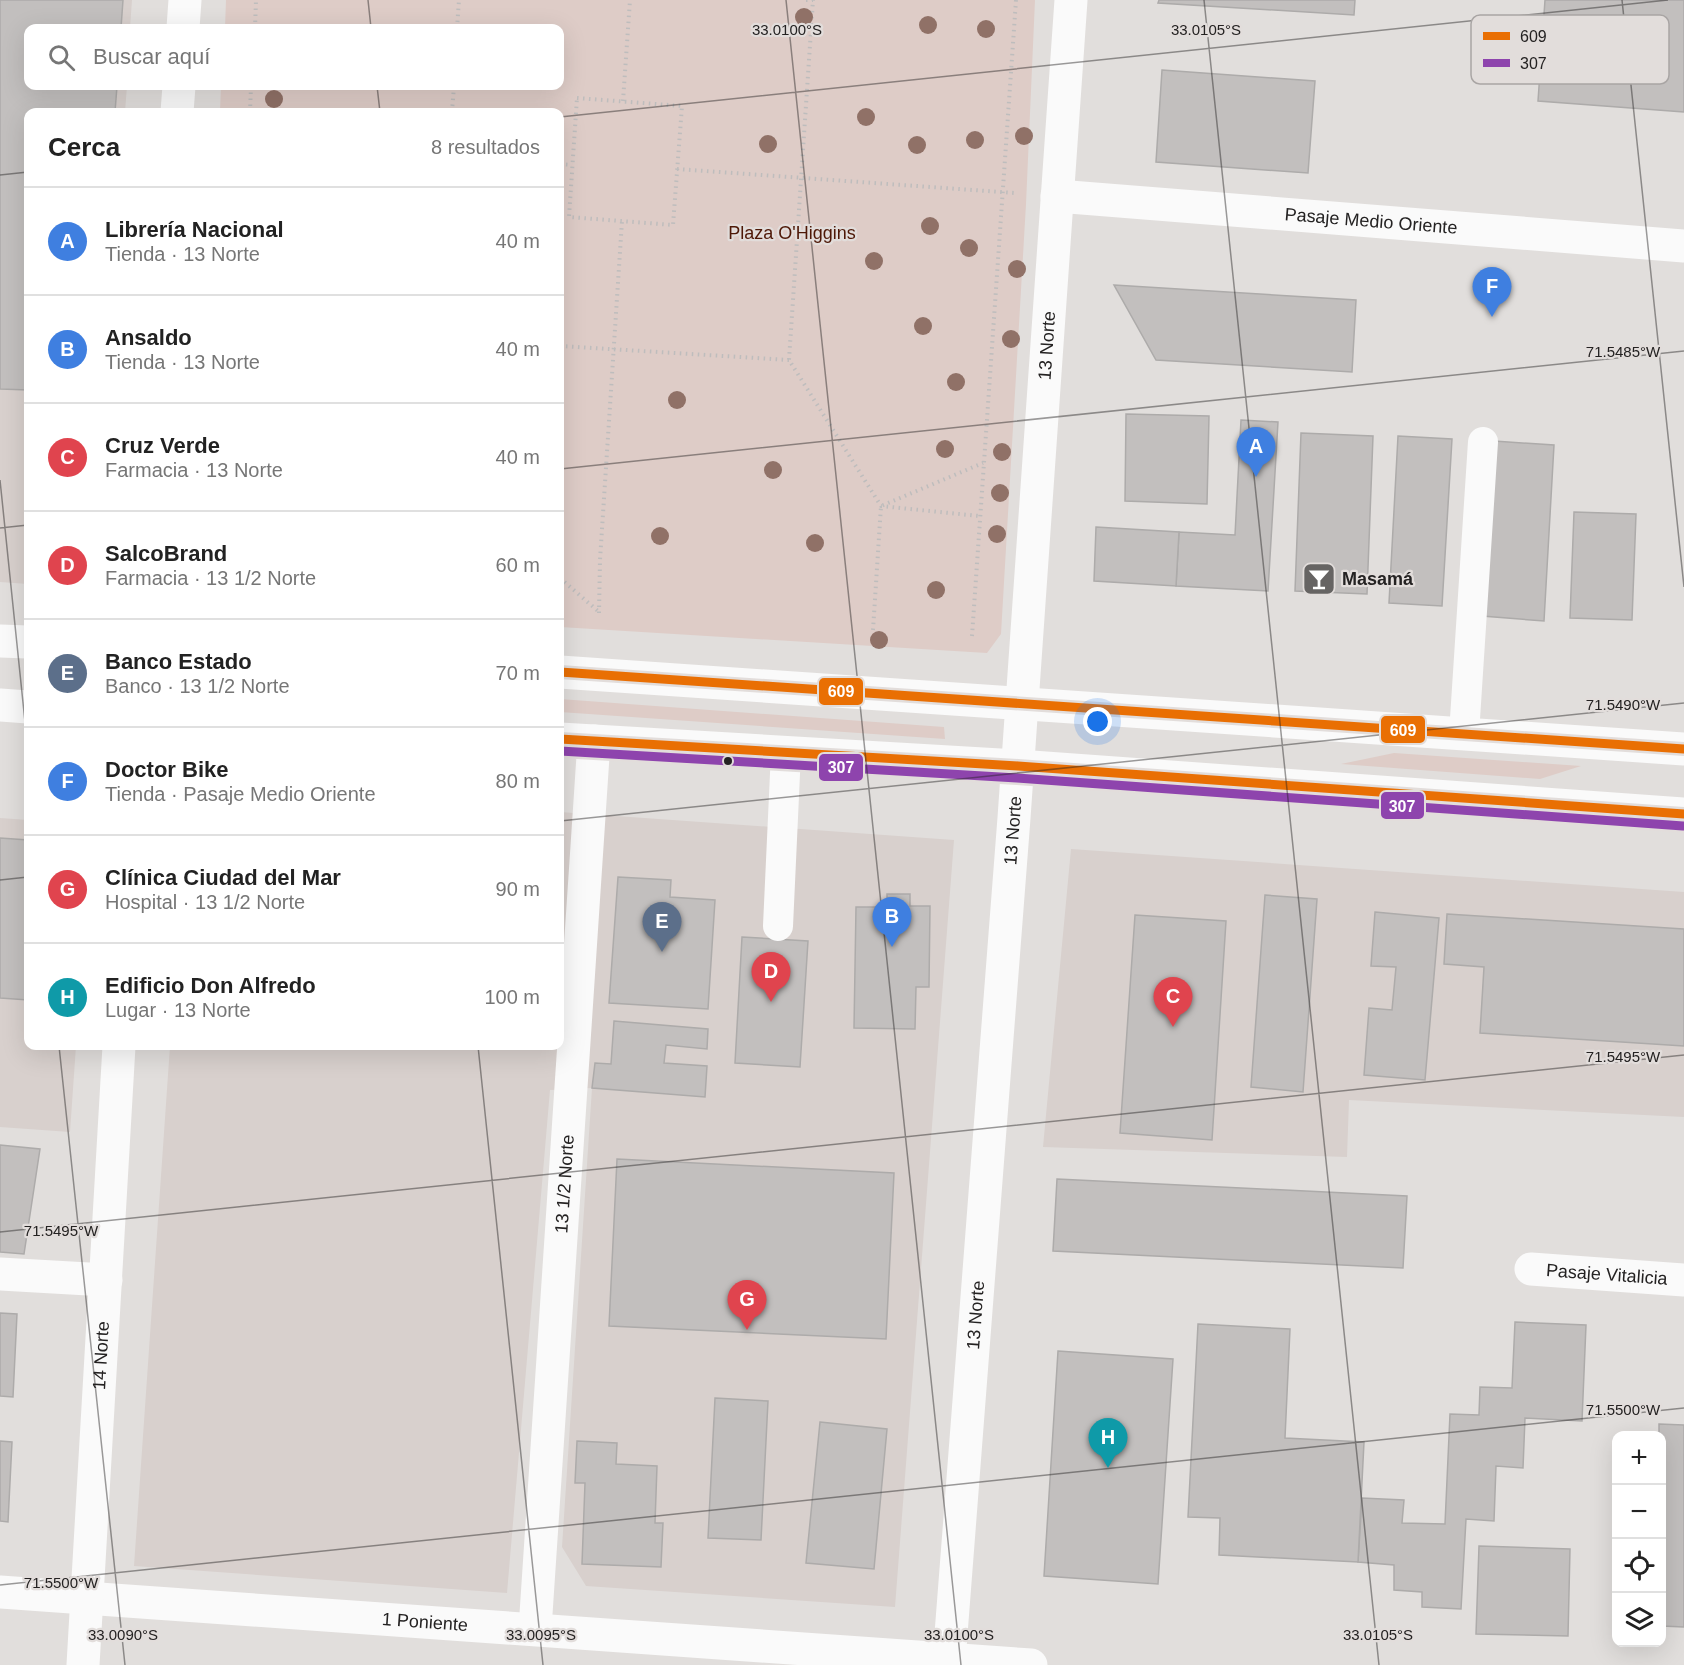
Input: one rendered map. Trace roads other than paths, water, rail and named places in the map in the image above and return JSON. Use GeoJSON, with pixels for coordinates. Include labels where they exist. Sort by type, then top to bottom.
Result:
{"type":"FeatureCollection","features":[{"type":"Feature","properties":{"kind":"street"},"geometry":{"type":"LineString","coordinates":[[183,24],[185,0]]}},
{"type":"Feature","properties":{"kind":"street","name":"13 Norte"},"geometry":{"type":"LineString","coordinates":[[950,1660],[1018,766],[1071,0]]}},
{"type":"Feature","properties":{"kind":"street"},"geometry":{"type":"LineString","coordinates":[[177,108],[179,90]]}},
{"type":"Feature","properties":{"kind":"street","name":"Pasaje Medio Oriente"},"geometry":{"type":"LineString","coordinates":[[1057,196],[1684,246]]}},
{"type":"Feature","properties":{"kind":"street"},"geometry":{"type":"LineString","coordinates":[[0,640],[24,642]]}},
{"type":"Feature","properties":{"kind":"street"},"geometry":{"type":"LineString","coordinates":[[564,672],[1684,749]]}},
{"type":"Feature","properties":{"kind":"street"},"geometry":{"type":"LineString","coordinates":[[0,705],[24,707]]}},
{"type":"Feature","properties":{"kind":"street"},"geometry":{"type":"LineString","coordinates":[[564,739],[1018,766],[1684,814]]}},
{"type":"Feature","properties":{"kind":"street","name":"13 1/2 Norte"},"geometry":{"type":"LineString","coordinates":[[535,1629],[594,741]]}},
{"type":"Feature","properties":{"kind":"street","name":"14 Norte"},"geometry":{"type":"LineString","coordinates":[[83,1665],[119,1050]]}},
{"type":"Feature","properties":{"kind":"street","name":"Pasaje Vitalicia"},"geometry":{"type":"LineString","coordinates":[[1531,1269],[1684,1280]]}},
{"type":"Feature","properties":{"kind":"street"},"geometry":{"type":"LineString","coordinates":[[0,1274],[106,1280]]}},
{"type":"Feature","properties":{"kind":"street","name":"1 Poniente"},"geometry":{"type":"LineString","coordinates":[[0,1592],[535,1629],[830,1658],[950,1660],[1031,1665]]}},
{"type":"Feature","properties":{"kind":"lane"},"geometry":{"type":"LineString","coordinates":[[1464,734],[1483,442]]}},
{"type":"Feature","properties":{"kind":"lane"},"geometry":{"type":"LineString","coordinates":[[778,926],[786,752]]}},
{"type":"Feature","properties":{"kind":"place","name":"Doctor Bike"},"geometry":{"type":"Point","coordinates":[1492,317]}},
{"type":"Feature","properties":{"kind":"place","name":"Librería Nacional"},"geometry":{"type":"Point","coordinates":[1256,477]}},
{"type":"Feature","properties":{"kind":"place","name":"Masamá"},"geometry":{"type":"Point","coordinates":[1319,579]}},
{"type":"Feature","properties":{"kind":"place","name":"Ansaldo"},"geometry":{"type":"Point","coordinates":[892,947]}},
{"type":"Feature","properties":{"kind":"place","name":"Banco Estado"},"geometry":{"type":"Point","coordinates":[662,952]}},
{"type":"Feature","properties":{"kind":"place","name":"SalcoBrand"},"geometry":{"type":"Point","coordinates":[771,1002]}},
{"type":"Feature","properties":{"kind":"place","name":"Cruz Verde"},"geometry":{"type":"Point","coordinates":[1173,1027]}},
{"type":"Feature","properties":{"kind":"place","name":"Clínica Ciudad del Mar"},"geometry":{"type":"Point","coordinates":[747,1330]}},
{"type":"Feature","properties":{"kind":"place","name":"Edificio Don Alfredo"},"geometry":{"type":"Point","coordinates":[1108,1468]}},
{"type":"Feature","properties":{"kind":"park label","name":"Plaza O'Higgins"},"geometry":{"type":"Point","coordinates":[792,233]}}]}
